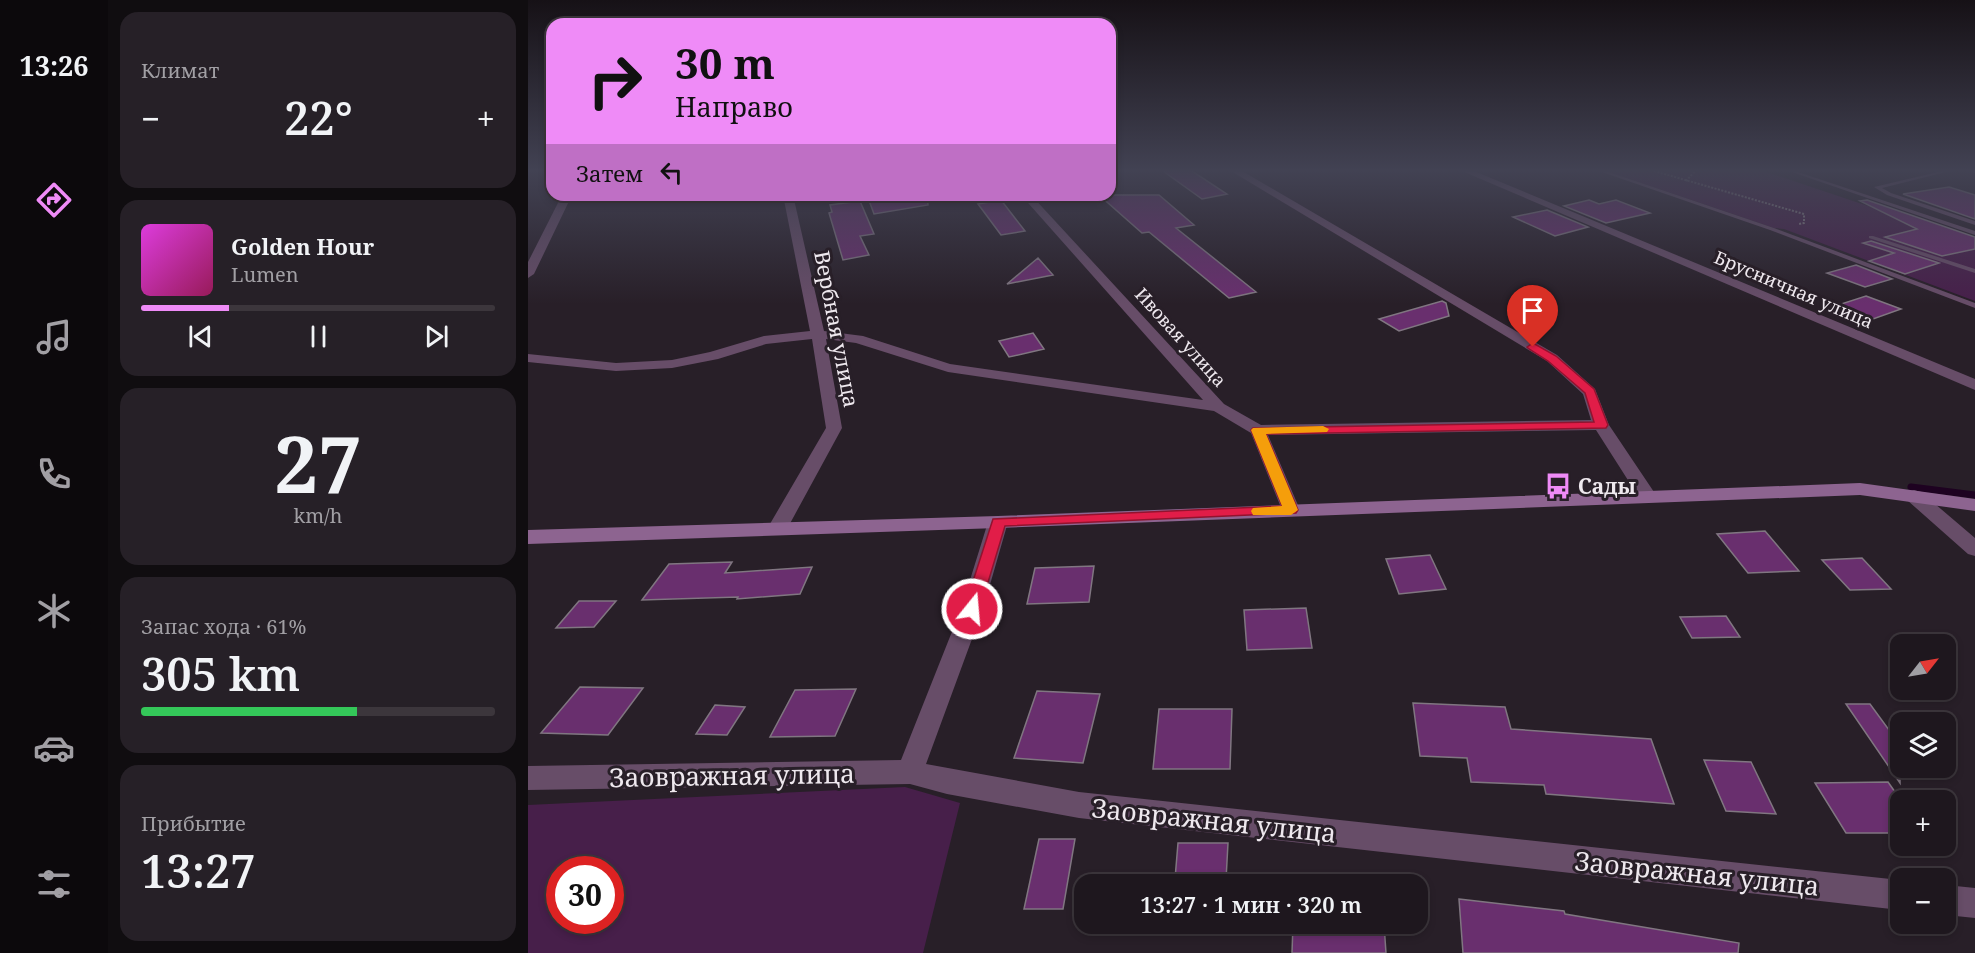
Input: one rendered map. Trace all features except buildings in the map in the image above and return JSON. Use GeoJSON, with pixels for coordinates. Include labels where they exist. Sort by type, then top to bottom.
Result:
{"type":"FeatureCollection","features":[{"type":"Feature","properties":{"kind":"street"},"geometry":{"type":"LineString","coordinates":[[528,274],[557,215]]}},
{"type":"Feature","properties":{"kind":"street","name":"Вербная улица"},"geometry":{"type":"LineString","coordinates":[[777,529],[834,428],[818,334],[792,215]]}},
{"type":"Feature","properties":{"kind":"street","name":"Ивовая улица"},"geometry":{"type":"LineString","coordinates":[[1045,215],[1218,407],[1258,430]]}},
{"type":"Feature","properties":{"kind":"street"},"geometry":{"type":"LineString","coordinates":[[1311,215],[1552,358],[1590,392],[1601,425],[1647,495]]}},
{"type":"Feature","properties":{"kind":"street","name":"Брусничная улица"},"geometry":{"type":"LineString","coordinates":[[1573,215],[1975,385]]}},
{"type":"Feature","properties":{"kind":"street"},"geometry":{"type":"LineString","coordinates":[[528,358],[616,367],[672,364],[713,356],[764,340],[818,334],[858,339],[948,368],[1218,407]]}},
{"type":"Feature","properties":{"kind":"street"},"geometry":{"type":"LineString","coordinates":[[1291,510],[1258,430],[1601,425]]}},
{"type":"Feature","properties":{"kind":"street"},"geometry":{"type":"LineString","coordinates":[[528,537],[999,522],[1647,495],[1860,489],[1975,505]]}},
{"type":"Feature","properties":{"kind":"street"},"geometry":{"type":"LineString","coordinates":[[1914,496],[1975,549]]}},
{"type":"Feature","properties":{"kind":"street"},"geometry":{"type":"LineString","coordinates":[[910,772],[972,609],[999,522]]}},
{"type":"Feature","properties":{"kind":"street","name":"Заовражная улица"},"geometry":{"type":"LineString","coordinates":[[528,778],[910,772],[947,782],[1079,805],[1890,894]]}},
{"type":"Feature","properties":{"kind":"street"},"geometry":{"type":"LineString","coordinates":[[1956,901],[1975,903]]}},
{"type":"Feature","properties":{"kind":"lane"},"geometry":{"type":"LineString","coordinates":[[1733,215],[1975,306]]}},
{"type":"Feature","properties":{"kind":"lane"},"geometry":{"type":"LineString","coordinates":[[1923,215],[1975,233]]}},
{"type":"Feature","properties":{"kind":"lane"},"geometry":{"type":"LineString","coordinates":[[1955,215],[1975,222]]}},
{"type":"Feature","properties":{"kind":"lane"},"geometry":{"type":"LineString","coordinates":[[1871,237],[1975,271]]}},
{"type":"Feature","properties":{"kind":"path"},"geometry":{"type":"LineString","coordinates":[[1772,229],[1804,223],[1804,215]]}},
{"type":"Feature","properties":{"kind":"shaded area"},"geometry":{"type":"Polygon","coordinates":[[[1737,215],[1896,215],[1975,242],[1975,301],[1784,229],[1774,228],[1737,215]]]}},
{"type":"Feature","properties":{"kind":"shaded area"},"geometry":{"type":"Polygon","coordinates":[[[905,787],[960,803],[923,953],[528,953],[528,805],[905,787]]]}},
{"type":"Feature","properties":{"kind":"waterway"},"geometry":{"type":"LineString","coordinates":[[1911,487],[1975,495]]}},
{"type":"Feature","properties":{"kind":"slow traffic"},"geometry":{"type":"LineString","coordinates":[[1258,511],[1291,510],[1258,430],[1323,429]]}},
{"type":"Feature","properties":{"kind":"place","name":"Сады"},"geometry":{"type":"Point","coordinates":[1558,486]}},
{"type":"Feature","properties":{"kind":"route"},"geometry":{"type":"LineString","coordinates":[[972,609],[999,522],[1291,510],[1258,430],[1601,425],[1590,392],[1552,358],[1533,347]]}}]}
